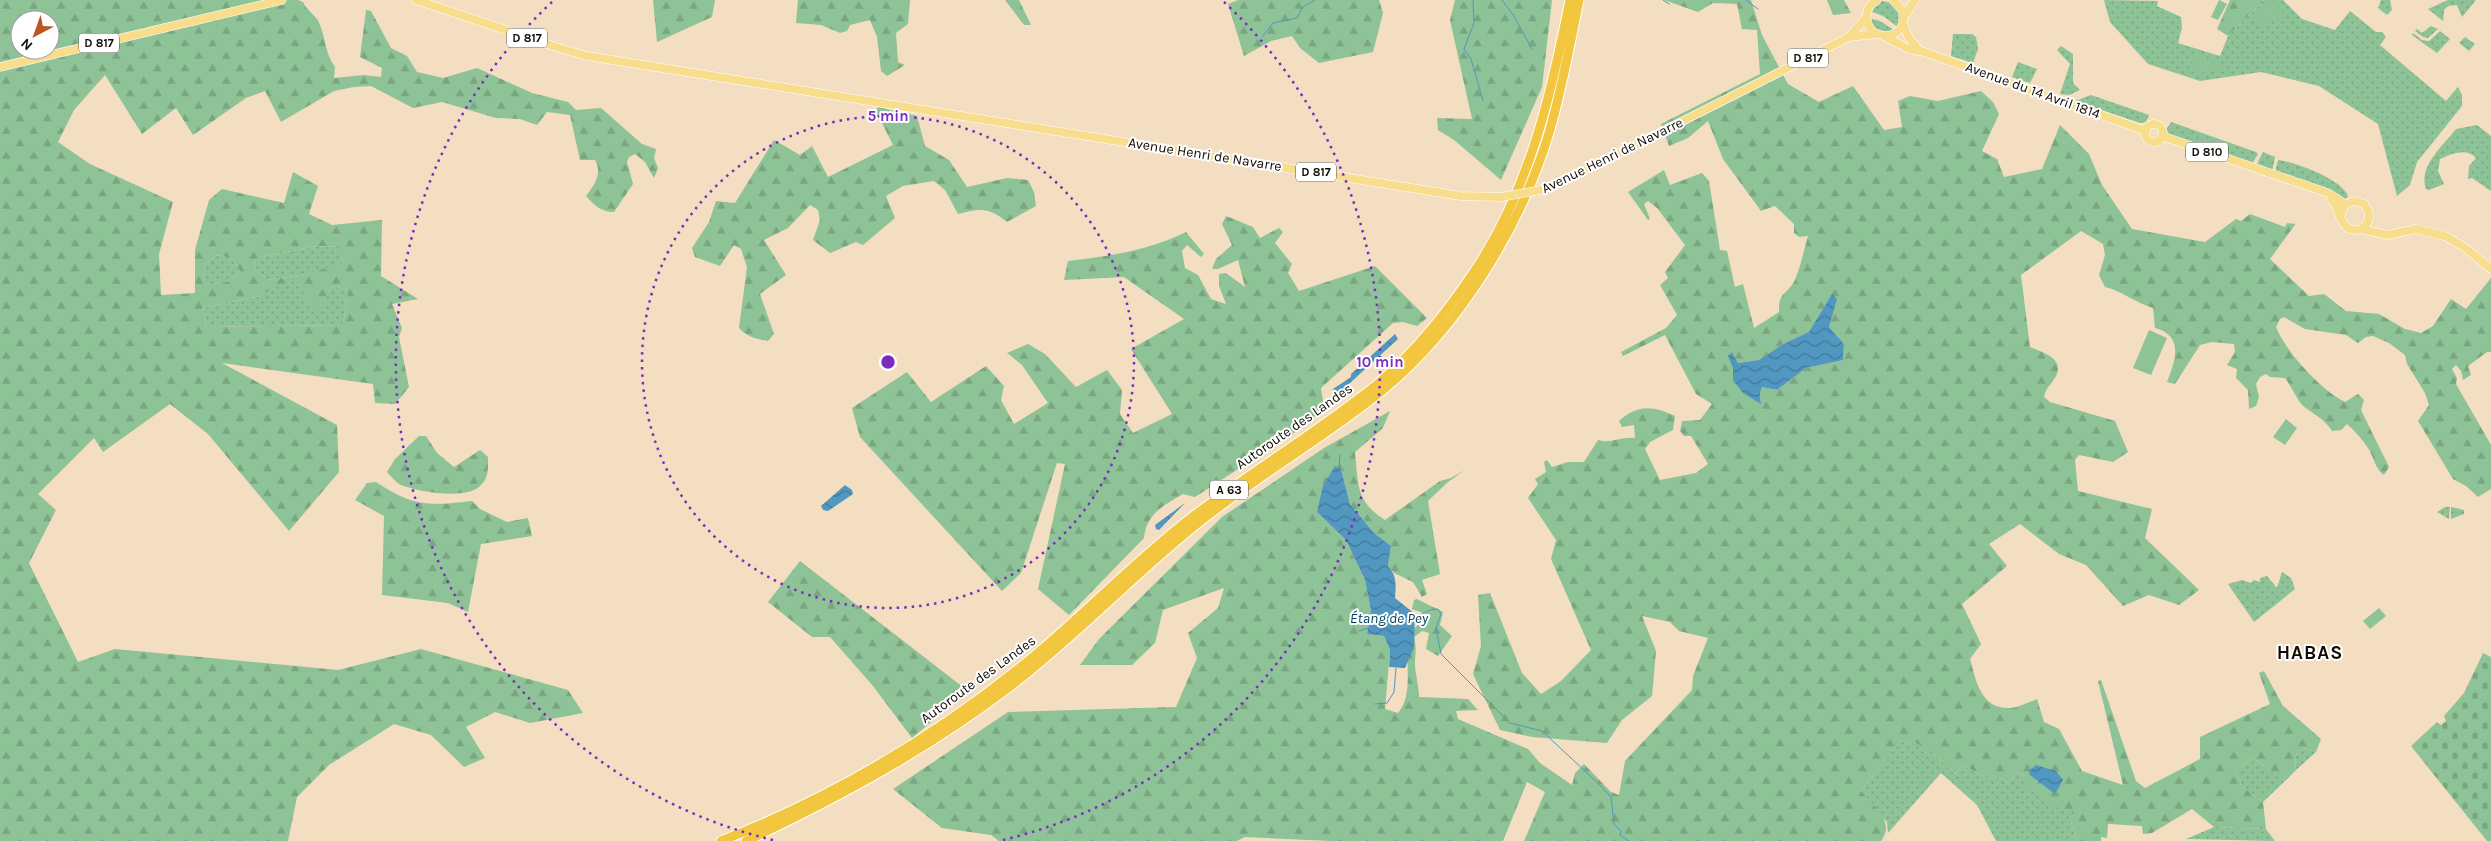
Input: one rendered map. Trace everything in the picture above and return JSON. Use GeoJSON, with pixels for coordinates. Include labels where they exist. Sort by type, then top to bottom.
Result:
{"type":"FeatureCollection","features":[{"type":"Feature","properties":{"kind":"highway","name":"Autoroute des Landes"},"geometry":{"type":"LineString","coordinates":[[721,841],[784,814],[868,770],[966,707],[1037,654],[1189,519],[1333,418],[1380,381],[1416,347],[1476,269],[1509,211],[1529,164],[1545,115],[1570,0]]}},
{"type":"Feature","properties":{"kind":"highway","name":"Autoroute des Landes"},"geometry":{"type":"LineString","coordinates":[[746,841],[809,812],[876,775],[952,728],[1013,684],[1194,526],[1262,476],[1329,432],[1386,387],[1422,352],[1483,273],[1516,215],[1530,185],[1554,116],[1579,0]]}},
{"type":"Feature","properties":{"kind":"main road","name":"D 817"},"geometry":{"type":"LineString","coordinates":[[0,67],[282,0]]}},
{"type":"Feature","properties":{"kind":"main road","name":"Avenue Henri de Navarre"},"geometry":{"type":"LineString","coordinates":[[416,0],[587,56],[1461,196],[1501,197],[1541,190],[1566,180],[1849,38],[1879,35]]}},
{"type":"Feature","properties":{"kind":"main road","name":"Avenue Henri de Navarre"},"geometry":{"type":"LineString","coordinates":[[1849,38],[1866,18],[1869,6],[1877,0]]}},
{"type":"Feature","properties":{"kind":"main road"},"geometry":{"type":"LineString","coordinates":[[1896,0],[1903,10],[1910,38],[1920,51]]}},
{"type":"Feature","properties":{"kind":"main road"},"geometry":{"type":"LineString","coordinates":[[1866,18],[1870,30],[1879,35],[1893,34],[1904,20],[1915,0]]}},
{"type":"Feature","properties":{"kind":"main road","name":"Avenue du 14 Avril 1814"},"geometry":{"type":"LineString","coordinates":[[1879,35],[1909,49],[1920,51],[2146,131],[2147,138],[2155,142],[2159,141],[2162,136],[2311,189],[2328,193],[2345,204]]}},
{"type":"Feature","properties":{"kind":"main road","name":"Avenue du 14 Avril 1814"},"geometry":{"type":"LineString","coordinates":[[2311,189],[2332,200],[2340,216]]}},
{"type":"Feature","properties":{"kind":"main road"},"geometry":{"type":"LineString","coordinates":[[2361,229],[2368,221],[2369,212],[2364,204],[2355,201],[2345,204],[2340,216],[2346,227],[2380,235],[2416,229],[2445,236],[2464,247],[2491,269]]}},
{"type":"Feature","properties":{"kind":"main road"},"geometry":{"type":"LineString","coordinates":[[2368,221],[2380,235]]}},
{"type":"Feature","properties":{"kind":"green space"},"geometry":{"type":"Polygon","coordinates":[[[0,0],[298,0],[303,2],[319,22],[327,52],[335,67],[334,78],[364,75],[381,77],[382,68],[360,57],[366,10],[371,11],[391,48],[407,56],[417,72],[443,78],[477,68],[532,93],[568,102],[576,110],[601,108],[642,144],[656,149],[654,158],[658,168],[654,178],[645,162],[635,154],[629,157],[627,162],[633,184],[614,212],[609,212],[598,207],[586,196],[598,175],[598,170],[595,160],[580,160],[570,115],[547,112],[537,125],[520,119],[496,118],[442,102],[413,108],[371,86],[334,91],[281,122],[265,91],[246,98],[193,135],[176,108],[142,134],[105,75],[74,110],[58,142],[90,164],[173,202],[159,254],[161,295],[195,293],[195,250],[209,200],[222,189],[284,203],[293,172],[318,186],[309,214],[332,225],[382,220],[381,276],[418,299],[392,304],[402,328],[399,337],[409,387],[395,404],[375,403],[373,384],[222,363],[337,425],[339,472],[289,531],[208,434],[170,404],[103,452],[94,438],[38,494],[56,510],[29,563],[78,662],[115,649],[338,670],[421,649],[568,690],[583,713],[530,723],[495,712],[466,727],[485,758],[464,767],[431,735],[394,724],[329,765],[297,797],[288,841],[0,841],[0,0]],[[316,246],[254,260],[256,271],[268,280],[307,274],[343,263],[338,247],[316,246]],[[217,255],[205,264],[203,281],[205,285],[232,281],[240,271],[231,258],[217,255]],[[292,280],[259,296],[202,308],[207,327],[343,325],[348,290],[332,286],[317,314],[299,285],[292,280]]]}},
{"type":"Feature","properties":{"kind":"green space"},"geometry":{"type":"Polygon","coordinates":[[[653,0],[715,0],[712,17],[657,42],[653,0]]]}},
{"type":"Feature","properties":{"kind":"green space"},"geometry":{"type":"Polygon","coordinates":[[[798,0],[910,0],[908,24],[896,33],[898,62],[905,65],[887,76],[881,71],[877,37],[870,20],[850,25],[847,31],[840,33],[821,25],[796,23],[798,0]]]}},
{"type":"Feature","properties":{"kind":"green space"},"geometry":{"type":"Polygon","coordinates":[[[1005,0],[1019,0],[1031,25],[1024,25],[1005,0]]]}},
{"type":"Feature","properties":{"kind":"green space"},"geometry":{"type":"Polygon","coordinates":[[[1238,0],[1379,0],[1383,13],[1373,52],[1319,63],[1300,48],[1292,36],[1271,41],[1244,56],[1228,4],[1238,0]]]}},
{"type":"Feature","properties":{"kind":"green space"},"geometry":{"type":"Polygon","coordinates":[[[1455,0],[1552,0],[1542,87],[1501,180],[1454,140],[1438,130],[1437,118],[1472,119],[1450,20],[1455,0]]]}},
{"type":"Feature","properties":{"kind":"green space"},"geometry":{"type":"Polygon","coordinates":[[[1664,0],[1751,0],[1762,35],[1788,84],[1819,102],[1853,86],[1884,130],[1902,127],[1898,101],[1910,96],[1938,101],[1981,91],[1993,102],[1999,114],[1982,151],[1997,159],[2004,177],[2042,169],[2060,125],[2089,154],[2102,185],[2132,229],[2205,242],[2236,219],[2241,221],[2250,214],[2285,227],[2287,223],[2295,224],[2297,222],[2270,259],[2309,296],[2324,294],[2346,311],[2379,314],[2405,329],[2421,333],[2433,326],[2451,299],[2466,309],[2491,278],[2491,352],[2487,352],[2468,366],[2471,375],[2463,380],[2461,371],[2456,365],[2452,369],[2457,378],[2456,384],[2491,445],[2491,489],[2478,497],[2466,486],[2453,479],[2418,421],[2429,405],[2425,393],[2407,364],[2405,355],[2389,343],[2373,336],[2366,337],[2358,343],[2346,335],[2305,329],[2284,317],[2280,319],[2276,327],[2296,359],[2315,380],[2345,402],[2358,394],[2364,400],[2361,410],[2389,467],[2384,475],[2368,448],[2353,429],[2347,424],[2341,430],[2332,431],[2322,420],[2302,405],[2285,378],[2270,377],[2266,374],[2260,377],[2256,384],[2259,397],[2256,406],[2249,409],[2248,390],[2236,378],[2237,369],[2227,365],[2235,352],[2234,344],[2212,342],[2200,345],[2175,384],[2167,382],[2175,358],[2174,343],[2171,337],[2155,328],[2153,308],[2105,287],[2099,275],[2105,255],[2103,244],[2081,231],[2021,275],[2030,347],[2055,360],[2058,370],[2044,397],[2050,402],[2115,421],[2128,452],[2113,462],[2079,455],[2075,460],[2078,491],[2152,509],[2145,538],[2199,590],[2179,605],[2149,595],[2123,606],[2086,565],[2059,554],[2020,524],[1989,544],[2007,566],[1962,604],[1981,644],[1970,659],[1981,692],[1986,699],[2001,707],[2021,706],[2037,699],[2044,722],[2059,729],[2082,771],[2123,785],[2098,681],[2101,680],[2136,781],[2145,788],[2200,759],[2200,737],[2270,704],[2259,673],[2264,671],[2283,706],[2321,739],[2316,752],[2304,748],[2295,756],[2296,770],[2285,781],[2253,758],[2236,769],[2242,786],[2263,802],[2266,829],[2214,827],[2192,809],[2152,833],[2143,834],[2142,826],[2108,824],[2107,838],[2101,837],[2101,841],[2077,841],[2070,818],[2076,811],[2055,807],[2024,786],[2025,776],[2017,772],[2008,783],[1999,777],[1988,779],[1963,765],[1955,774],[1933,753],[1925,753],[1918,744],[1900,741],[1861,791],[1885,821],[1885,834],[1881,841],[1524,841],[1545,792],[1527,782],[1503,841],[1331,841],[1245,837],[1237,841],[999,841],[991,835],[942,828],[893,789],[1008,712],[1176,707],[1197,658],[1188,633],[1218,608],[1224,588],[1163,610],[1155,643],[1132,665],[1080,665],[1099,639],[1222,517],[1324,448],[1390,411],[1383,428],[1355,452],[1360,491],[1368,506],[1376,513],[1385,520],[1440,481],[1451,478],[1465,470],[1448,482],[1428,501],[1440,574],[1422,580],[1427,594],[1422,597],[1413,582],[1394,573],[1388,566],[1391,546],[1374,533],[1350,504],[1341,469],[1317,512],[1346,540],[1365,580],[1371,611],[1367,634],[1384,636],[1390,650],[1385,709],[1398,713],[1406,696],[1410,637],[1426,614],[1412,609],[1414,600],[1417,599],[1443,612],[1440,625],[1452,636],[1438,656],[1426,649],[1429,633],[1422,631],[1414,637],[1416,647],[1415,668],[1419,697],[1468,699],[1478,710],[1456,711],[1458,719],[1528,749],[1540,763],[1572,785],[1575,773],[1584,764],[1611,792],[1619,795],[1625,761],[1692,690],[1693,676],[1708,638],[1679,631],[1670,622],[1642,616],[1656,651],[1652,696],[1622,720],[1607,743],[1532,737],[1500,730],[1473,674],[1481,646],[1478,595],[1490,593],[1522,673],[1541,694],[1561,681],[1591,650],[1551,559],[1556,540],[1528,498],[1538,484],[1535,479],[1546,472],[1544,462],[1547,460],[1552,467],[1568,462],[1584,462],[1598,440],[1635,438],[1634,425],[1622,427],[1619,421],[1626,415],[1646,408],[1660,410],[1675,416],[1673,430],[1650,442],[1645,449],[1660,480],[1696,473],[1708,464],[1691,436],[1684,436],[1680,431],[1682,421],[1700,420],[1712,404],[1696,394],[1665,335],[1623,356],[1621,352],[1666,328],[1677,315],[1660,285],[1668,278],[1665,272],[1685,245],[1657,208],[1648,201],[1644,204],[1650,219],[1648,220],[1628,192],[1664,170],[1670,185],[1702,173],[1709,181],[1720,250],[1727,251],[1735,287],[1743,284],[1754,328],[1779,312],[1782,296],[1797,276],[1808,236],[1799,237],[1794,233],[1794,224],[1775,206],[1761,211],[1723,159],[1708,121],[1688,138],[1669,146],[1661,124],[1760,74],[1757,30],[1742,29],[1737,4],[1713,3],[1698,12],[1664,0]],[[1832,295],[1810,332],[1783,344],[1759,360],[1738,363],[1732,352],[1736,383],[1761,403],[1760,393],[1762,387],[1777,390],[1806,368],[1843,360],[1844,344],[1829,327],[1832,316],[1832,295]]]}},
{"type":"Feature","properties":{"kind":"green space"},"geometry":{"type":"Polygon","coordinates":[[[1827,0],[1844,0],[1851,13],[1833,15],[1827,0]]]}},
{"type":"Feature","properties":{"kind":"green space"},"geometry":{"type":"Polygon","coordinates":[[[2104,0],[2158,1],[2157,6],[2181,17],[2182,28],[2178,43],[2220,56],[2228,36],[2264,0],[2283,0],[2302,19],[2335,30],[2350,11],[2376,32],[2382,32],[2386,37],[2380,45],[2446,101],[2458,87],[2462,95],[2462,106],[2417,162],[2410,185],[2397,196],[2378,124],[2319,86],[2261,72],[2200,81],[2148,64],[2110,22],[2104,0]]]}},
{"type":"Feature","properties":{"kind":"green space"},"geometry":{"type":"Polygon","coordinates":[[[2219,0],[2227,4],[2218,20],[2211,17],[2219,0]]]}},
{"type":"Feature","properties":{"kind":"green space"},"geometry":{"type":"Polygon","coordinates":[[[2230,0],[2264,0],[2228,36],[2217,29],[2230,0]]]}},
{"type":"Feature","properties":{"kind":"green space"},"geometry":{"type":"Polygon","coordinates":[[[2271,0],[2285,15],[2279,20],[2274,14],[2262,25],[2254,15],[2271,0]]]}},
{"type":"Feature","properties":{"kind":"green space"},"geometry":{"type":"Polygon","coordinates":[[[2381,0],[2390,0],[2392,10],[2387,15],[2378,8],[2381,0]]]}},
{"type":"Feature","properties":{"kind":"green space"},"geometry":{"type":"Polygon","coordinates":[[[2448,0],[2476,0],[2462,17],[2457,5],[2448,6],[2444,10],[2443,21],[2428,9],[2448,0]]]}},
{"type":"Feature","properties":{"kind":"green space"},"geometry":{"type":"Polygon","coordinates":[[[1881,1],[1893,3],[1897,8],[1900,14],[1898,27],[1883,16],[1870,11],[1881,1]]]}},
{"type":"Feature","properties":{"kind":"green space"},"geometry":{"type":"Polygon","coordinates":[[[1869,18],[1880,21],[1894,30],[1882,33],[1874,29],[1869,18]]]}},
{"type":"Feature","properties":{"kind":"green space"},"geometry":{"type":"Polygon","coordinates":[[[2431,26],[2438,29],[2428,38],[2415,31],[2417,29],[2422,33],[2431,26]]]}},
{"type":"Feature","properties":{"kind":"green space"},"geometry":{"type":"Polygon","coordinates":[[[2440,31],[2450,39],[2437,53],[2412,35],[2413,33],[2422,40],[2429,41],[2440,31]]]}},
{"type":"Feature","properties":{"kind":"green space"},"geometry":{"type":"Polygon","coordinates":[[[1953,34],[1972,34],[1976,37],[1978,49],[1973,63],[1951,56],[1953,34]]]}},
{"type":"Feature","properties":{"kind":"green space"},"geometry":{"type":"Polygon","coordinates":[[[2465,37],[2475,44],[2469,51],[2459,43],[2465,37]]]}},
{"type":"Feature","properties":{"kind":"green space"},"geometry":{"type":"Polygon","coordinates":[[[2061,46],[2073,54],[2073,83],[2080,90],[2069,95],[2060,94],[2070,64],[2057,50],[2061,46]]]}},
{"type":"Feature","properties":{"kind":"green space"},"geometry":{"type":"Polygon","coordinates":[[[2193,55],[2222,65],[2218,71],[2199,73],[2190,60],[2190,56],[2193,55]]]}},
{"type":"Feature","properties":{"kind":"green space"},"geometry":{"type":"Polygon","coordinates":[[[2018,62],[2037,69],[2030,83],[2012,77],[2018,62]]]}},
{"type":"Feature","properties":{"kind":"green space"},"geometry":{"type":"Polygon","coordinates":[[[2091,95],[2149,115],[2146,122],[2140,123],[2075,101],[2091,95]]]}},
{"type":"Feature","properties":{"kind":"green space"},"geometry":{"type":"Polygon","coordinates":[[[878,107],[917,116],[925,146],[949,160],[967,187],[1007,178],[1028,180],[1034,192],[1036,206],[1007,222],[1001,217],[984,210],[958,214],[945,190],[934,181],[903,186],[886,196],[895,218],[863,245],[856,242],[830,253],[813,240],[820,220],[818,210],[810,205],[788,228],[764,240],[786,275],[760,294],[774,334],[768,341],[749,336],[739,328],[747,267],[741,249],[734,245],[720,266],[695,257],[692,248],[709,222],[716,201],[735,203],[774,140],[800,155],[812,146],[828,177],[893,145],[876,111],[878,107]]]}},
{"type":"Feature","properties":{"kind":"green space"},"geometry":{"type":"Polygon","coordinates":[[[2171,122],[2258,154],[2252,164],[2170,136],[2166,130],[2171,122]]]}},
{"type":"Feature","properties":{"kind":"green space"},"geometry":{"type":"Polygon","coordinates":[[[2477,125],[2491,136],[2491,191],[2472,178],[2468,179],[2469,166],[2476,158],[2463,152],[2440,159],[2438,171],[2444,184],[2429,190],[2426,189],[2424,181],[2425,172],[2439,149],[2456,129],[2477,125]]]}},
{"type":"Feature","properties":{"kind":"green space"},"geometry":{"type":"Polygon","coordinates":[[[2263,152],[2275,157],[2272,172],[2256,166],[2263,152]]]}},
{"type":"Feature","properties":{"kind":"green space"},"geometry":{"type":"Polygon","coordinates":[[[2278,160],[2317,172],[2337,183],[2348,196],[2345,200],[2275,172],[2278,160]]]}},
{"type":"Feature","properties":{"kind":"green space"},"geometry":{"type":"Polygon","coordinates":[[[1226,216],[1253,227],[1260,238],[1279,228],[1283,232],[1275,243],[1292,264],[1288,273],[1299,291],[1375,266],[1427,318],[1417,326],[1403,322],[1393,323],[1321,388],[1324,408],[1303,427],[1195,497],[1183,494],[1157,511],[1148,523],[1144,538],[1069,615],[1038,589],[1065,464],[1057,463],[1021,573],[1002,591],[860,437],[852,408],[907,372],[931,402],[986,366],[1004,386],[1001,400],[1014,424],[1048,403],[1022,365],[1007,353],[1028,344],[1045,354],[1076,387],[1107,370],[1122,390],[1120,414],[1133,433],[1172,414],[1131,349],[1184,319],[1124,277],[1064,280],[1068,261],[1114,255],[1143,248],[1186,232],[1204,254],[1201,257],[1187,245],[1182,251],[1185,268],[1198,275],[1211,299],[1226,304],[1219,286],[1219,274],[1226,273],[1245,287],[1238,260],[1218,269],[1212,269],[1216,259],[1232,245],[1222,224],[1226,216]]]}},
{"type":"Feature","properties":{"kind":"green space"},"geometry":{"type":"Polygon","coordinates":[[[316,246],[339,247],[343,264],[307,274],[268,280],[256,271],[254,260],[316,246]]]}},
{"type":"Feature","properties":{"kind":"green space"},"geometry":{"type":"Polygon","coordinates":[[[217,255],[231,258],[240,271],[232,281],[205,285],[203,281],[205,264],[217,255]]]}},
{"type":"Feature","properties":{"kind":"green space"},"geometry":{"type":"Polygon","coordinates":[[[292,279],[299,285],[317,313],[332,286],[348,290],[343,325],[207,327],[202,308],[259,296],[292,279]]]}},
{"type":"Feature","properties":{"kind":"green space"},"geometry":{"type":"Polygon","coordinates":[[[2149,330],[2167,338],[2151,375],[2133,368],[2149,330]]]}},
{"type":"Feature","properties":{"kind":"green space"},"geometry":{"type":"Polygon","coordinates":[[[2286,419],[2297,428],[2285,445],[2273,437],[2286,419]]]}},
{"type":"Feature","properties":{"kind":"green space"},"geometry":{"type":"Polygon","coordinates":[[[419,436],[426,436],[437,453],[454,467],[480,450],[488,457],[487,473],[483,483],[473,490],[453,494],[419,490],[397,483],[387,472],[395,459],[419,436]]]}},
{"type":"Feature","properties":{"kind":"green space"},"geometry":{"type":"Polygon","coordinates":[[[376,482],[401,496],[422,503],[444,504],[472,501],[480,509],[507,522],[528,518],[532,536],[481,544],[468,612],[448,603],[382,595],[384,516],[355,500],[367,483],[376,482]]]}},
{"type":"Feature","properties":{"kind":"green space"},"geometry":{"type":"Polygon","coordinates":[[[2445,507],[2450,507],[2449,519],[2437,512],[2445,507]]]}},
{"type":"Feature","properties":{"kind":"green space"},"geometry":{"type":"Polygon","coordinates":[[[2451,507],[2464,510],[2464,514],[2451,519],[2451,507]]]}},
{"type":"Feature","properties":{"kind":"green space"},"geometry":{"type":"Polygon","coordinates":[[[800,561],[968,691],[912,738],[873,686],[830,637],[812,637],[768,602],[800,561]]]}},
{"type":"Feature","properties":{"kind":"green space"},"geometry":{"type":"Polygon","coordinates":[[[2282,572],[2291,578],[2295,589],[2254,622],[2228,584],[2242,580],[2251,583],[2254,580],[2260,582],[2260,578],[2267,576],[2277,588],[2282,572]]]}},
{"type":"Feature","properties":{"kind":"green space"},"geometry":{"type":"Polygon","coordinates":[[[2379,608],[2386,616],[2370,629],[2363,621],[2379,608]]]}},
{"type":"Feature","properties":{"kind":"green space"},"geometry":{"type":"Polygon","coordinates":[[[2483,653],[2491,657],[2491,841],[2487,841],[2411,746],[2437,722],[2441,725],[2446,721],[2444,716],[2464,693],[2483,653]]]}},
{"type":"Feature","properties":{"kind":"green space"},"geometry":{"type":"Polygon","coordinates":[[[1900,741],[1918,744],[1925,753],[1933,753],[1955,774],[1963,765],[1988,779],[1999,777],[2008,783],[2017,772],[2025,776],[2077,811],[2070,818],[2077,841],[1996,841],[1977,805],[1941,773],[1888,833],[1887,822],[1861,791],[1900,741]]]}},
{"type":"Feature","properties":{"kind":"green space"},"geometry":{"type":"Polygon","coordinates":[[[2304,748],[2316,752],[2296,770],[2295,756],[2304,748]]]}},
{"type":"Feature","properties":{"kind":"green space"},"geometry":{"type":"Polygon","coordinates":[[[2253,758],[2285,781],[2263,802],[2242,786],[2236,769],[2253,758]]]}},
{"type":"Feature","properties":{"kind":"green space"},"geometry":{"type":"Polygon","coordinates":[[[2214,827],[2266,829],[2275,841],[2186,839],[2214,827]]]}},
{"type":"Feature","properties":{"kind":"water"},"geometry":{"type":"Polygon","coordinates":[[[1832,294],[1837,299],[1829,327],[1844,344],[1843,360],[1806,368],[1777,390],[1762,387],[1760,393],[1761,404],[1743,393],[1733,380],[1733,368],[1728,356],[1732,352],[1738,363],[1759,360],[1783,344],[1809,332],[1832,294]]]}},
{"type":"Feature","properties":{"kind":"water"},"geometry":{"type":"Polygon","coordinates":[[[1395,334],[1398,339],[1338,394],[1335,393],[1333,389],[1351,377],[1351,374],[1395,334]]]}},
{"type":"Feature","properties":{"kind":"water","name":"Étang de Pey"},"geometry":{"type":"Polygon","coordinates":[[[1335,466],[1341,469],[1350,504],[1374,533],[1391,546],[1388,566],[1396,585],[1395,598],[1415,614],[1414,648],[1405,668],[1389,667],[1390,650],[1384,636],[1367,634],[1371,611],[1365,580],[1346,540],[1317,512],[1323,486],[1335,466]]]}},
{"type":"Feature","properties":{"kind":"water"},"geometry":{"type":"Polygon","coordinates":[[[845,485],[852,490],[853,494],[828,511],[823,510],[821,506],[845,485]]]}},
{"type":"Feature","properties":{"kind":"water"},"geometry":{"type":"Polygon","coordinates":[[[1185,503],[1159,530],[1156,529],[1155,525],[1185,503]]]}},
{"type":"Feature","properties":{"kind":"water"},"geometry":{"type":"Polygon","coordinates":[[[2036,765],[2056,771],[2063,780],[2055,794],[2030,775],[2029,771],[2036,765]]]}},
{"type":"Feature","properties":{"kind":"waterway"},"geometry":{"type":"LineString","coordinates":[[1262,37],[1273,23],[1297,18],[1303,7],[1315,0]]}},
{"type":"Feature","properties":{"kind":"waterway"},"geometry":{"type":"LineString","coordinates":[[1473,0],[1474,23],[1464,49],[1471,59],[1483,101]]}},
{"type":"Feature","properties":{"kind":"waterway"},"geometry":{"type":"LineString","coordinates":[[1502,0],[1514,16],[1532,49]]}},
{"type":"Feature","properties":{"kind":"waterway"},"geometry":{"type":"LineString","coordinates":[[1663,0],[1669,4]]}},
{"type":"Feature","properties":{"kind":"waterway"},"geometry":{"type":"LineString","coordinates":[[1746,0],[1758,9]]}},
{"type":"Feature","properties":{"kind":"waterway"},"geometry":{"type":"LineString","coordinates":[[1339,468],[1340,455]]}},
{"type":"Feature","properties":{"kind":"waterway"},"geometry":{"type":"LineString","coordinates":[[1416,617],[1430,610],[1438,609],[1441,614],[1436,628],[1441,654],[1510,723],[1542,731],[1600,785],[1611,797],[1614,824],[1621,831],[1620,835],[1629,841]]}},
{"type":"Feature","properties":{"kind":"waterway"},"geometry":{"type":"LineString","coordinates":[[1359,631],[1368,628]]}},
{"type":"Feature","properties":{"kind":"waterway"},"geometry":{"type":"LineString","coordinates":[[1375,704],[1387,703],[1394,692],[1396,668]]}},
{"type":"Feature","properties":{"kind":"district","name":"HABAS"},"geometry":{"type":"Point","coordinates":[2310,652]}}]}
